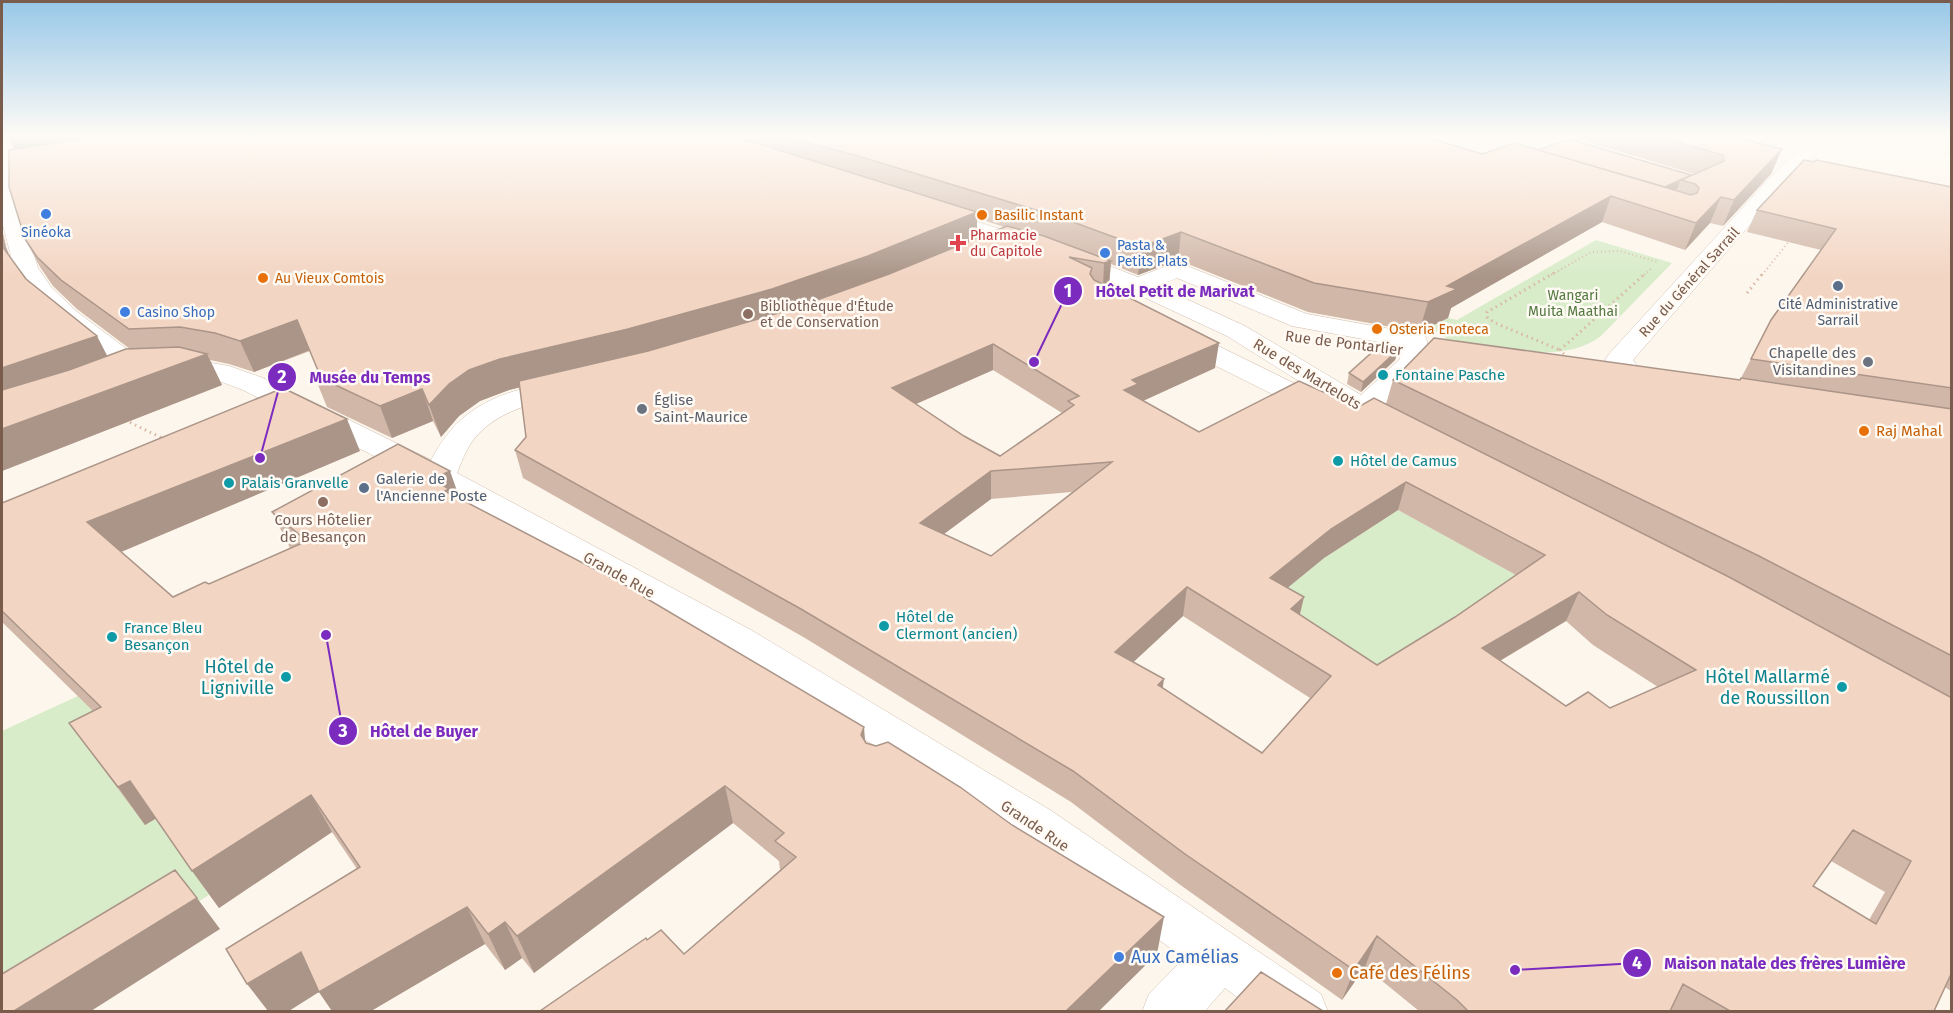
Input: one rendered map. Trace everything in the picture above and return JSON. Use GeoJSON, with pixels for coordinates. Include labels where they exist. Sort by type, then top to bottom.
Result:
{"type":"FeatureCollection","features":[{"type":"Feature","properties":{"kind":"street"},"geometry":{"type":"LineString","coordinates":[[17,182],[10,213],[26,268],[42,292],[67,316],[138,370]]}},
{"type":"Feature","properties":{"kind":"street","name":"Rue du Général Sarrail"},"geometry":{"type":"LineString","coordinates":[[1592,372],[1645,380],[1619,360],[1777,182]]}},
{"type":"Feature","properties":{"kind":"street","name":"Rue des Martelots"},"geometry":{"type":"LineString","coordinates":[[919,210],[1072,259],[1139,286],[1236,331],[1318,353],[1364,409],[1428,442]]}},
{"type":"Feature","properties":{"kind":"street"},"geometry":{"type":"LineString","coordinates":[[974,251],[1005,238]]}},
{"type":"Feature","properties":{"kind":"street"},"geometry":{"type":"LineString","coordinates":[[1177,269],[1301,321],[1415,341],[1426,353],[1410,364],[1350,422],[1141,319],[1102,297],[1139,286],[1177,269]]}},
{"type":"Feature","properties":{"kind":"street","name":"Rue de Pontarlier"},"geometry":{"type":"LineString","coordinates":[[1318,353],[1426,353]]}},
{"type":"Feature","properties":{"kind":"street","name":"Grande Rue"},"geometry":{"type":"LineString","coordinates":[[107,382],[138,370],[195,368],[219,372],[253,384],[439,476],[737,639],[898,753],[1034,824],[1302,1011]]}},
{"type":"Feature","properties":{"kind":"street"},"geometry":{"type":"LineString","coordinates":[[439,476],[460,437],[471,424],[491,409],[520,398],[587,381]]}},
{"type":"Feature","properties":{"kind":"street"},"geometry":{"type":"LineString","coordinates":[[1168,1011],[1221,956]]}},
{"type":"Feature","properties":{"kind":"path"},"geometry":{"type":"LineString","coordinates":[[1747,293],[1793,237]]}},
{"type":"Feature","properties":{"kind":"path"},"geometry":{"type":"LineString","coordinates":[[1564,354],[1560,350],[1494,323],[1487,316],[1487,312],[1591,252],[1620,251],[1666,264]]}},
{"type":"Feature","properties":{"kind":"path"},"geometry":{"type":"LineString","coordinates":[[1560,350],[1658,262]]}},
{"type":"Feature","properties":{"kind":"path"},"geometry":{"type":"LineString","coordinates":[[121,418],[168,441]]}},
{"type":"Feature","properties":{"kind":"green space","name":"Wangari Muita Maathai"},"geometry":{"type":"Polygon","coordinates":[[[1596,240],[1672,263],[1601,336],[1585,345],[1567,350],[1526,352],[1446,341],[1444,333],[1423,330],[1448,318],[1457,320],[1596,240]]]}},
{"type":"Feature","properties":{"kind":"green space"},"geometry":{"type":"Polygon","coordinates":[[[1398,510],[1533,584],[1368,695],[1263,608],[1324,558],[1398,510]]]}},
{"type":"Feature","properties":{"kind":"green space"},"geometry":{"type":"Polygon","coordinates":[[[93,689],[145,824],[157,818],[209,895],[22,1011],[2,1011],[2,731],[93,689]]]}},
{"type":"Feature","properties":{"kind":"building"},"geometry":{"type":"Polygon","coordinates":[[[9,182],[882,182],[977,212],[868,256],[772,289],[628,329],[500,359],[469,370],[449,384],[429,405],[422,389],[380,406],[314,375],[319,373],[297,320],[240,341],[215,333],[180,327],[129,329],[61,280],[37,257],[25,239],[9,182]]]}},
{"type":"Feature","properties":{"kind":"building"},"geometry":{"type":"Polygon","coordinates":[[[944,182],[1648,182],[1691,195],[1697,193],[1699,188],[1689,182],[1751,182],[1734,200],[1721,197],[1696,223],[1611,196],[1447,286],[1457,289],[1428,302],[1314,283],[1181,232],[1141,247],[1062,218],[944,182]]]}},
{"type":"Feature","properties":{"kind":"building"},"geometry":{"type":"Polygon","coordinates":[[[1649,182],[1675,182],[1665,187],[1649,182]]]}},
{"type":"Feature","properties":{"kind":"building"},"geometry":{"type":"Polygon","coordinates":[[[1783,182],[1928,182],[1952,187],[1952,388],[1751,359],[1771,320],[1836,229],[1757,210],[1783,182]]]}},
{"type":"Feature","properties":{"kind":"building"},"geometry":{"type":"Polygon","coordinates":[[[1007,226],[1044,236],[1111,261],[1104,263],[1069,257],[1092,268],[1090,274],[1094,280],[1219,343],[1132,380],[1138,384],[1124,390],[1199,432],[1299,381],[1350,404],[1362,405],[1374,398],[1729,577],[1952,698],[1952,972],[1934,1011],[1730,1011],[1683,984],[1670,1011],[1468,1011],[1377,936],[1354,970],[1185,854],[1073,771],[801,609],[515,450],[526,437],[519,381],[648,351],[792,309],[889,274],[1007,226]],[[993,344],[892,388],[964,436],[1000,456],[1074,405],[1068,401],[1079,396],[993,344]],[[1112,462],[991,471],[920,523],[991,556],[1112,462]],[[1406,482],[1331,529],[1270,578],[1304,597],[1291,609],[1377,665],[1455,617],[1545,555],[1406,482]],[[1187,587],[1115,652],[1164,679],[1158,685],[1262,753],[1331,676],[1187,587]],[[1579,592],[1482,648],[1566,706],[1588,692],[1610,708],[1696,670],[1607,615],[1579,592]],[[1853,830],[1813,886],[1876,924],[1911,861],[1853,830]]]}},
{"type":"Feature","properties":{"kind":"building"},"geometry":{"type":"Polygon","coordinates":[[[2,246],[26,279],[97,336],[2,368],[2,246]]]}},
{"type":"Feature","properties":{"kind":"building"},"geometry":{"type":"Polygon","coordinates":[[[1434,338],[1740,380],[1741,378],[1952,409],[1952,656],[1757,555],[1393,380],[1434,338]]]}},
{"type":"Feature","properties":{"kind":"building"},"geometry":{"type":"Polygon","coordinates":[[[1379,346],[1398,350],[1363,382],[1349,373],[1379,346]]]}},
{"type":"Feature","properties":{"kind":"building"},"geometry":{"type":"Polygon","coordinates":[[[179,347],[207,354],[2,429],[2,390],[69,370],[126,349],[179,347]]]}},
{"type":"Feature","properties":{"kind":"building"},"geometry":{"type":"Polygon","coordinates":[[[283,388],[347,419],[87,522],[173,597],[205,582],[209,584],[307,541],[272,512],[398,444],[450,471],[433,479],[449,489],[445,491],[646,596],[644,597],[864,727],[861,735],[866,743],[876,746],[888,742],[960,787],[1012,825],[1164,917],[1066,1011],[540,1011],[661,930],[684,954],[796,857],[775,841],[784,833],[725,786],[517,936],[505,922],[488,934],[467,907],[319,992],[301,952],[247,984],[226,949],[360,867],[311,795],[192,871],[130,781],[118,787],[69,723],[101,707],[2,611],[2,503],[283,388]]]}},
{"type":"Feature","properties":{"kind":"building"},"geometry":{"type":"Polygon","coordinates":[[[175,870],[197,898],[14,1011],[2,1011],[2,974],[175,870]]]}},
{"type":"Feature","properties":{"kind":"building"},"geometry":{"type":"Polygon","coordinates":[[[1261,972],[1323,1011],[1225,1011],[1261,972]]]}},
{"type":"Feature","properties":{"kind":"place","name":"Sinéoka"},"geometry":{"type":"Point","coordinates":[46,214]}},
{"type":"Feature","properties":{"kind":"place","name":"Basilic Instant"},"geometry":{"type":"Point","coordinates":[982,215]}},
{"type":"Feature","properties":{"kind":"place","name":"Pharmacie du Capitole"},"geometry":{"type":"Point","coordinates":[958,243]}},
{"type":"Feature","properties":{"kind":"place","name":"Pasta & Petits Plats"},"geometry":{"type":"Point","coordinates":[1105,253]}},
{"type":"Feature","properties":{"kind":"place","name":"Au Vieux Comtois"},"geometry":{"type":"Point","coordinates":[263,278]}},
{"type":"Feature","properties":{"kind":"place","name":"Cité Administrative Sarrail"},"geometry":{"type":"Point","coordinates":[1838,286]}},
{"type":"Feature","properties":{"kind":"place","name":"Casino Shop"},"geometry":{"type":"Point","coordinates":[125,312]}},
{"type":"Feature","properties":{"kind":"place","name":"Bibliothèque d'Étude et de Conservation"},"geometry":{"type":"Point","coordinates":[748,314]}},
{"type":"Feature","properties":{"kind":"place","name":"Osteria Enoteca"},"geometry":{"type":"Point","coordinates":[1377,329]}},
{"type":"Feature","properties":{"kind":"place","name":"Hôtel Petit de Marivat"},"geometry":{"type":"Point","coordinates":[1034,362]}},
{"type":"Feature","properties":{"kind":"place","name":"Chapelle des Visitandines"},"geometry":{"type":"Point","coordinates":[1868,362]}},
{"type":"Feature","properties":{"kind":"place","name":"Fontaine Pasche"},"geometry":{"type":"Point","coordinates":[1383,375]}},
{"type":"Feature","properties":{"kind":"place","name":"Église Saint-Maurice"},"geometry":{"type":"Point","coordinates":[642,409]}},
{"type":"Feature","properties":{"kind":"place","name":"Raj Mahal"},"geometry":{"type":"Point","coordinates":[1864,431]}},
{"type":"Feature","properties":{"kind":"place","name":"Musée du Temps"},"geometry":{"type":"Point","coordinates":[260,458]}},
{"type":"Feature","properties":{"kind":"place","name":"Hôtel de Camus"},"geometry":{"type":"Point","coordinates":[1338,461]}},
{"type":"Feature","properties":{"kind":"place","name":"Palais Granvelle"},"geometry":{"type":"Point","coordinates":[229,483]}},
{"type":"Feature","properties":{"kind":"place","name":"Galerie de l'Ancienne Poste"},"geometry":{"type":"Point","coordinates":[364,488]}},
{"type":"Feature","properties":{"kind":"place","name":"Cours Hôtelier de Besançon"},"geometry":{"type":"Point","coordinates":[323,502]}},
{"type":"Feature","properties":{"kind":"place","name":"Hôtel de Clermont (ancien)"},"geometry":{"type":"Point","coordinates":[884,626]}},
{"type":"Feature","properties":{"kind":"place","name":"Hôtel de Buyer"},"geometry":{"type":"Point","coordinates":[326,635]}},
{"type":"Feature","properties":{"kind":"place","name":"France Bleu Besançon"},"geometry":{"type":"Point","coordinates":[112,637]}},
{"type":"Feature","properties":{"kind":"place","name":"Hôtel de Ligniville"},"geometry":{"type":"Point","coordinates":[286,677]}},
{"type":"Feature","properties":{"kind":"place","name":"Hôtel Mallarmé de Roussillon"},"geometry":{"type":"Point","coordinates":[1842,687]}},
{"type":"Feature","properties":{"kind":"place","name":"Aux Camélias"},"geometry":{"type":"Point","coordinates":[1119,957]}},
{"type":"Feature","properties":{"kind":"place","name":"Maison natale des frères Lumière"},"geometry":{"type":"Point","coordinates":[1515,970]}},
{"type":"Feature","properties":{"kind":"place","name":"Café des Félins"},"geometry":{"type":"Point","coordinates":[1337,973]}}]}
